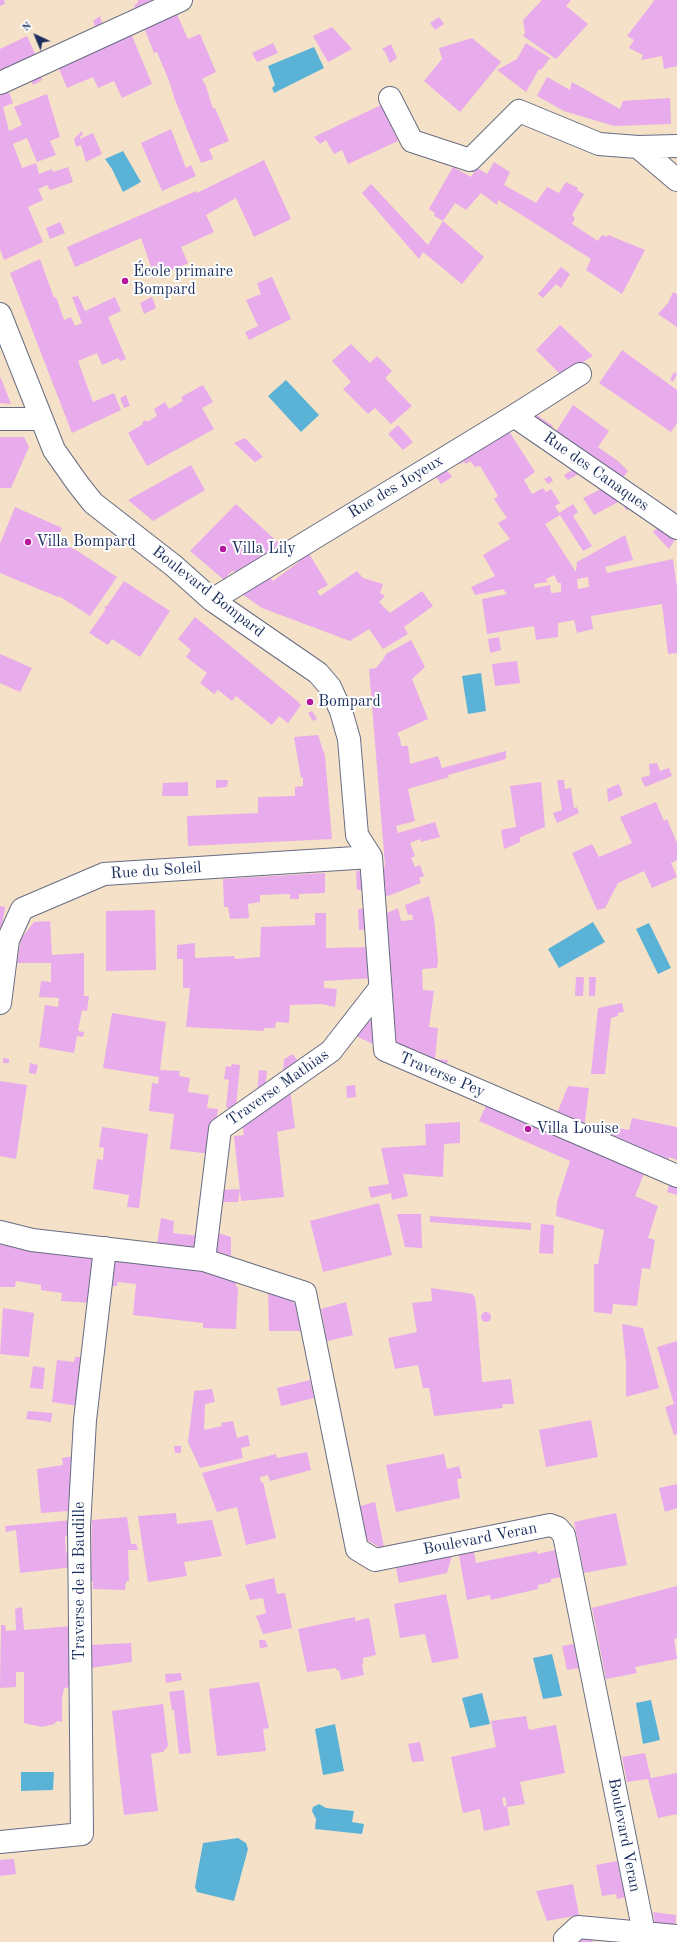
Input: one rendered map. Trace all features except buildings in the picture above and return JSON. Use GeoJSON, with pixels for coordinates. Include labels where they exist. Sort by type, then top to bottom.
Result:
{"type":"FeatureCollection","features":[{"type":"Feature","properties":{"kind":"street"},"geometry":{"type":"LineString","coordinates":[[0,83],[181,0]]}},
{"type":"Feature","properties":{"kind":"street"},"geometry":{"type":"LineString","coordinates":[[390,98],[412,141],[470,160],[519,111],[599,144],[638,148],[677,146]]}},
{"type":"Feature","properties":{"kind":"street"},"geometry":{"type":"LineString","coordinates":[[638,148],[677,180]]}},
{"type":"Feature","properties":{"kind":"street","name":"Boulevard Bompard"},"geometry":{"type":"LineString","coordinates":[[0,314],[54,450],[93,503],[174,566],[212,600],[318,673],[330,687],[341,711],[349,739],[357,835],[371,857]]}},
{"type":"Feature","properties":{"kind":"street","name":"Rue des Joyeux"},"geometry":{"type":"LineString","coordinates":[[212,600],[514,416],[580,374]]}},
{"type":"Feature","properties":{"kind":"street","name":"Rue des Canaques"},"geometry":{"type":"LineString","coordinates":[[514,416],[677,528]]}},
{"type":"Feature","properties":{"kind":"street"},"geometry":{"type":"LineString","coordinates":[[0,419],[41,419]]}},
{"type":"Feature","properties":{"kind":"street","name":"Traverse Pey"},"geometry":{"type":"LineString","coordinates":[[371,857],[384,1050],[677,1176]]}},
{"type":"Feature","properties":{"kind":"street","name":"Rue du Soleil"},"geometry":{"type":"LineString","coordinates":[[0,1003],[8,940],[22,909],[104,874],[371,857]]}},
{"type":"Feature","properties":{"kind":"street","name":"Traverse Mathias"},"geometry":{"type":"LineString","coordinates":[[204,1260],[220,1130],[331,1051],[380,988]]}},
{"type":"Feature","properties":{"kind":"street"},"geometry":{"type":"LineString","coordinates":[[0,1232],[32,1240],[204,1260]]}},
{"type":"Feature","properties":{"kind":"street","name":"Traverse de la Baudille"},"geometry":{"type":"LineString","coordinates":[[0,1842],[82,1834],[79,1527],[85,1420],[105,1248]]}},
{"type":"Feature","properties":{"kind":"street","name":"Boulevard Veran"},"geometry":{"type":"LineString","coordinates":[[204,1260],[305,1293],[357,1549],[375,1560],[550,1525],[558,1528],[564,1535],[644,1933]]}},
{"type":"Feature","properties":{"kind":"street"},"geometry":{"type":"LineString","coordinates":[[566,1942],[565,1940],[578,1927],[677,1936]]}},
{"type":"Feature","properties":{"kind":"water"},"geometry":{"type":"Polygon","coordinates":[[[314,47],[324,68],[274,93],[272,88],[275,85],[268,66],[314,47]]]}},
{"type":"Feature","properties":{"kind":"water"},"geometry":{"type":"Polygon","coordinates":[[[123,151],[141,182],[123,192],[112,169],[105,159],[123,151]]]}},
{"type":"Feature","properties":{"kind":"water"},"geometry":{"type":"Polygon","coordinates":[[[286,380],[319,415],[301,432],[268,396],[286,380]]]}},
{"type":"Feature","properties":{"kind":"water"},"geometry":{"type":"Polygon","coordinates":[[[481,673],[486,711],[468,714],[462,676],[481,673]]]}},
{"type":"Feature","properties":{"kind":"water"},"geometry":{"type":"Polygon","coordinates":[[[593,922],[605,942],[559,968],[548,949],[593,922]]]}},
{"type":"Feature","properties":{"kind":"water"},"geometry":{"type":"Polygon","coordinates":[[[649,923],[671,968],[658,974],[636,929],[649,923]]]}},
{"type":"Feature","properties":{"kind":"water"},"geometry":{"type":"Polygon","coordinates":[[[552,1654],[562,1696],[543,1699],[533,1658],[552,1654]]]}},
{"type":"Feature","properties":{"kind":"water"},"geometry":{"type":"Polygon","coordinates":[[[482,1693],[490,1724],[470,1728],[462,1698],[482,1693]]]}},
{"type":"Feature","properties":{"kind":"water"},"geometry":{"type":"Polygon","coordinates":[[[651,1700],[660,1740],[643,1744],[636,1703],[651,1700]]]}},
{"type":"Feature","properties":{"kind":"water"},"geometry":{"type":"Polygon","coordinates":[[[335,1724],[344,1771],[323,1775],[315,1729],[335,1724]]]}},
{"type":"Feature","properties":{"kind":"water"},"geometry":{"type":"Polygon","coordinates":[[[21,1772],[54,1772],[53,1790],[21,1791],[21,1772]]]}},
{"type":"Feature","properties":{"kind":"water"},"geometry":{"type":"Polygon","coordinates":[[[319,1804],[326,1808],[354,1811],[352,1822],[364,1824],[362,1834],[315,1829],[316,1819],[312,1811],[313,1807],[319,1804]]]}},
{"type":"Feature","properties":{"kind":"water"},"geometry":{"type":"Polygon","coordinates":[[[238,1838],[246,1843],[248,1849],[234,1901],[197,1892],[195,1887],[203,1843],[238,1838]]]}},
{"type":"Feature","properties":{"kind":"place","name":"École primaire Bompard"},"geometry":{"type":"Point","coordinates":[125,281]}},
{"type":"Feature","properties":{"kind":"place","name":"Villa Bompard"},"geometry":{"type":"Point","coordinates":[28,542]}},
{"type":"Feature","properties":{"kind":"place","name":"Villa Lily"},"geometry":{"type":"Point","coordinates":[223,549]}},
{"type":"Feature","properties":{"kind":"place","name":"Bompard"},"geometry":{"type":"Point","coordinates":[310,702]}},
{"type":"Feature","properties":{"kind":"place","name":"Villa Louise"},"geometry":{"type":"Point","coordinates":[528,1129]}}]}
